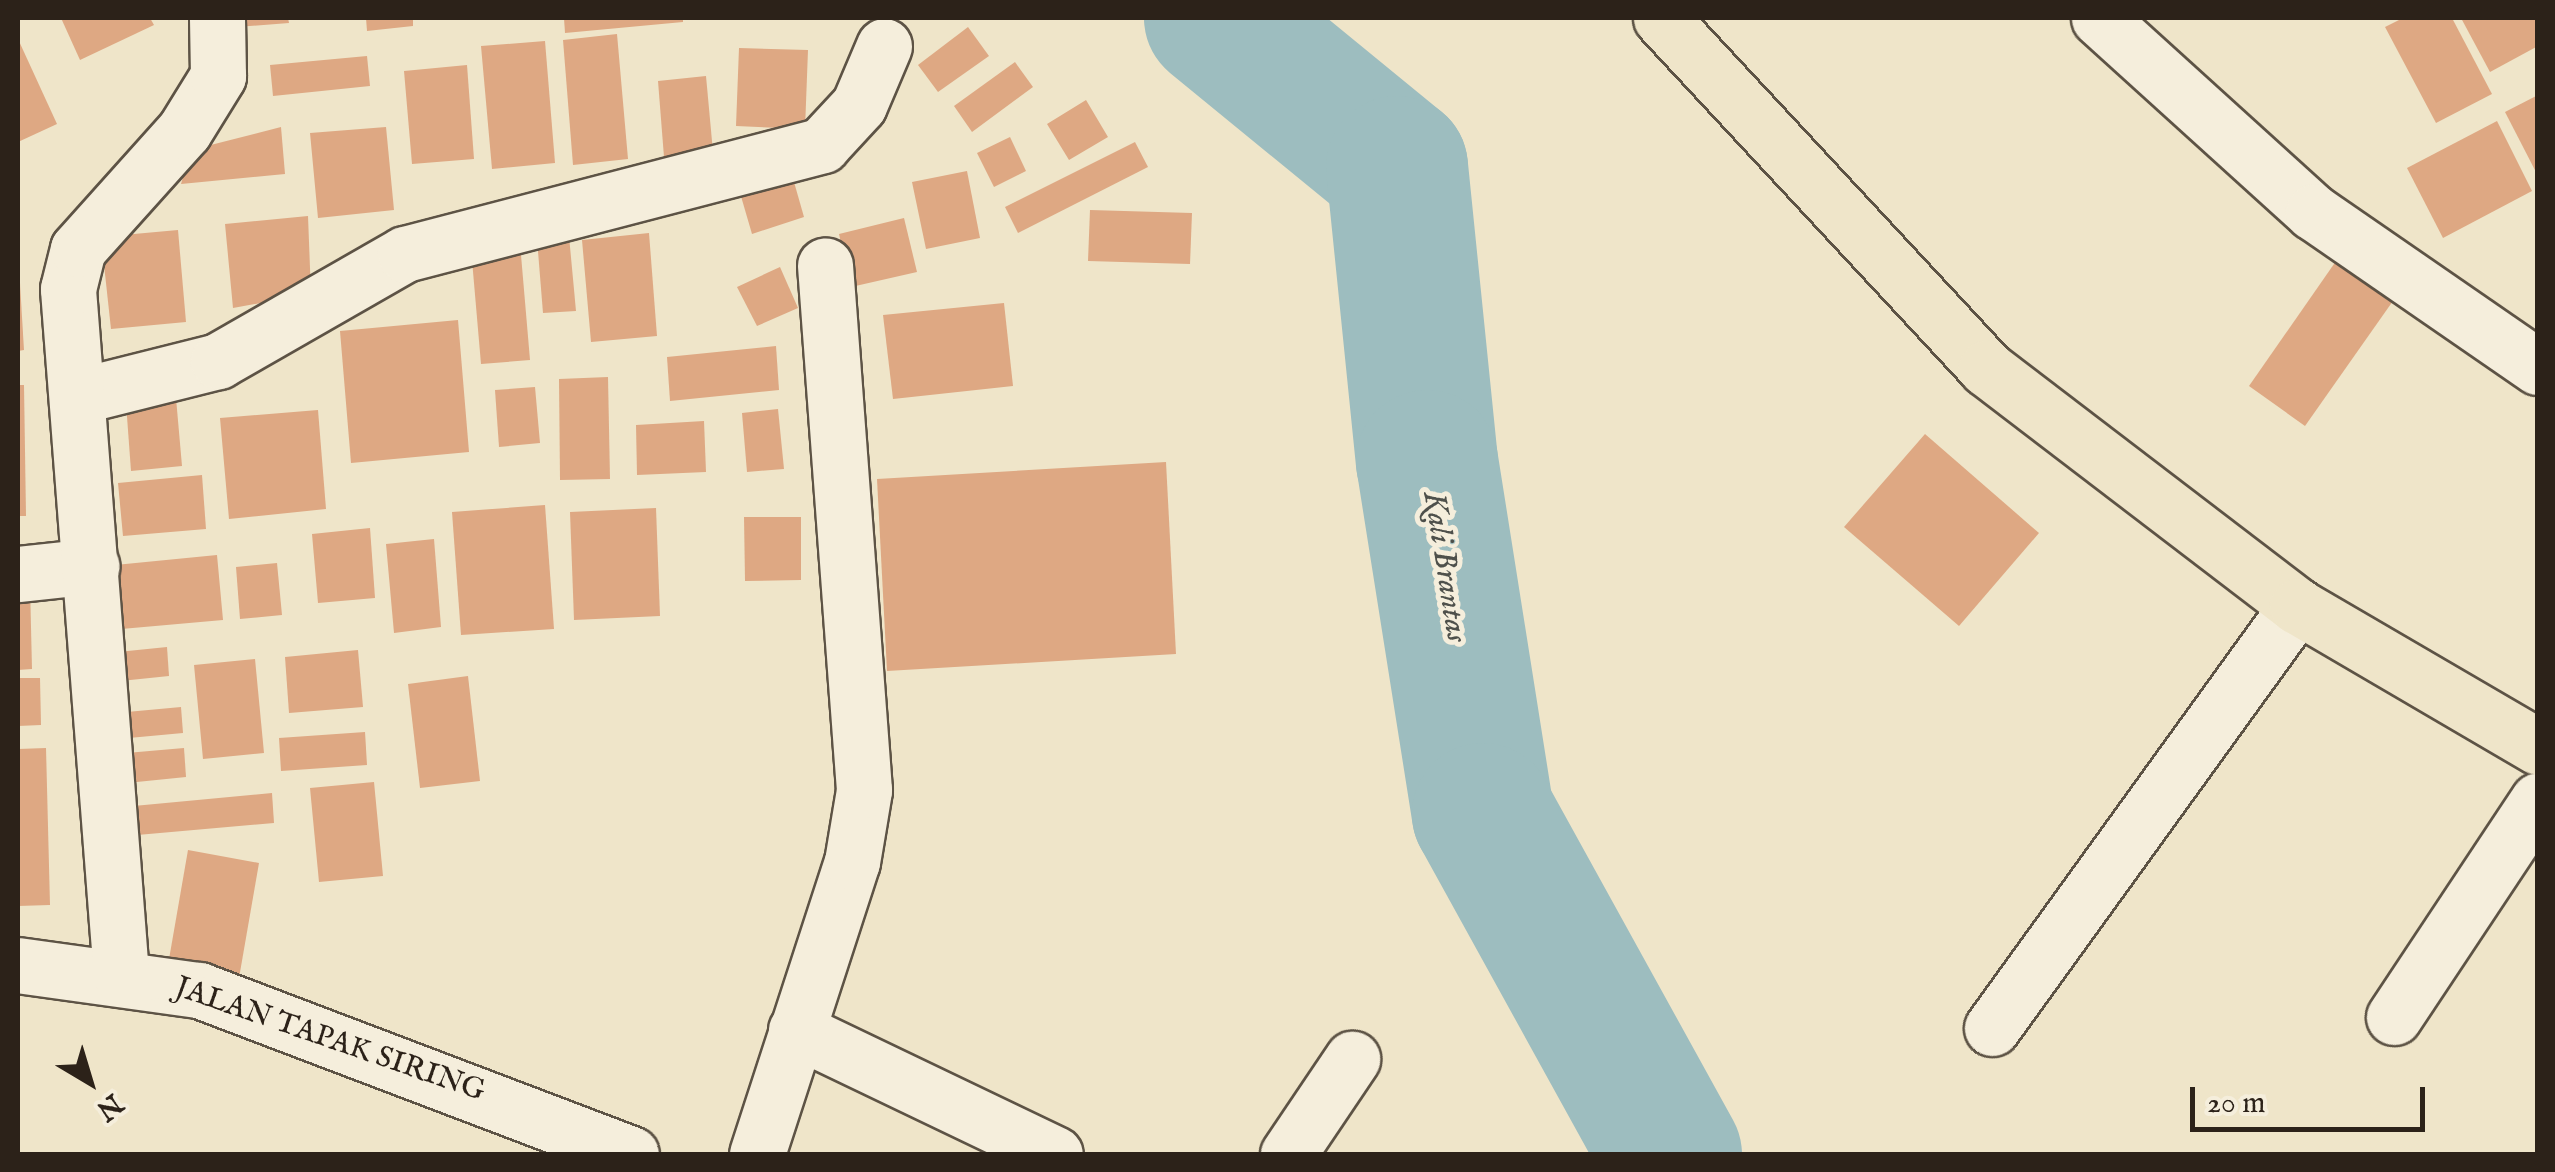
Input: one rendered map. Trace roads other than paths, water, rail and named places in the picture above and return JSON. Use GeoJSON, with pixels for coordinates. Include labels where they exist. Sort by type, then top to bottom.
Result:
{"type":"FeatureCollection","features":[{"type":"Feature","properties":{"kind":"main road"},"geometry":{"type":"LineString","coordinates":[[1661,18],[1986,368],[2298,606],[2538,746]]}},
{"type":"Feature","properties":{"kind":"street"},"geometry":{"type":"LineString","coordinates":[[121,975],[83,395],[68,289],[78,248],[184,131],[218,76],[217,18]]}},
{"type":"Feature","properties":{"kind":"street"},"geometry":{"type":"LineString","coordinates":[[2099,18],[2313,212],[2538,366]]}},
{"type":"Feature","properties":{"kind":"street"},"geometry":{"type":"LineString","coordinates":[[83,395],[218,360],[405,254],[822,144],[859,104],[884,46]]}},
{"type":"Feature","properties":{"kind":"street"},"geometry":{"type":"LineString","coordinates":[[757,1154],[852,862],[864,790],[826,264]]}},
{"type":"Feature","properties":{"kind":"street"},"geometry":{"type":"LineString","coordinates":[[18,574],[92,566]]}},
{"type":"Feature","properties":{"kind":"street"},"geometry":{"type":"LineString","coordinates":[[1992,1028],[2298,606]]}},
{"type":"Feature","properties":{"kind":"street"},"geometry":{"type":"LineString","coordinates":[[2394,1017],[2538,800]]}},
{"type":"Feature","properties":{"kind":"street","name":"JALAN TAPAK SIRING"},"geometry":{"type":"LineString","coordinates":[[18,965],[121,975],[199,990],[510,1102],[631,1154]]}},
{"type":"Feature","properties":{"kind":"street"},"geometry":{"type":"LineString","coordinates":[[796,1030],[1056,1154]]}},
{"type":"Feature","properties":{"kind":"street"},"geometry":{"type":"LineString","coordinates":[[1288,1154],[1352,1059]]}},
{"type":"Feature","properties":{"kind":"street"},"geometry":{"type":"LineString","coordinates":[[510,1102],[518,1154]]}},
{"type":"Feature","properties":{"kind":"waterway","name":"Kali Brantas"},"geometry":{"type":"LineString","coordinates":[[1215,18],[1397,167],[1427,461],[1483,814],[1671,1154]]}}]}
